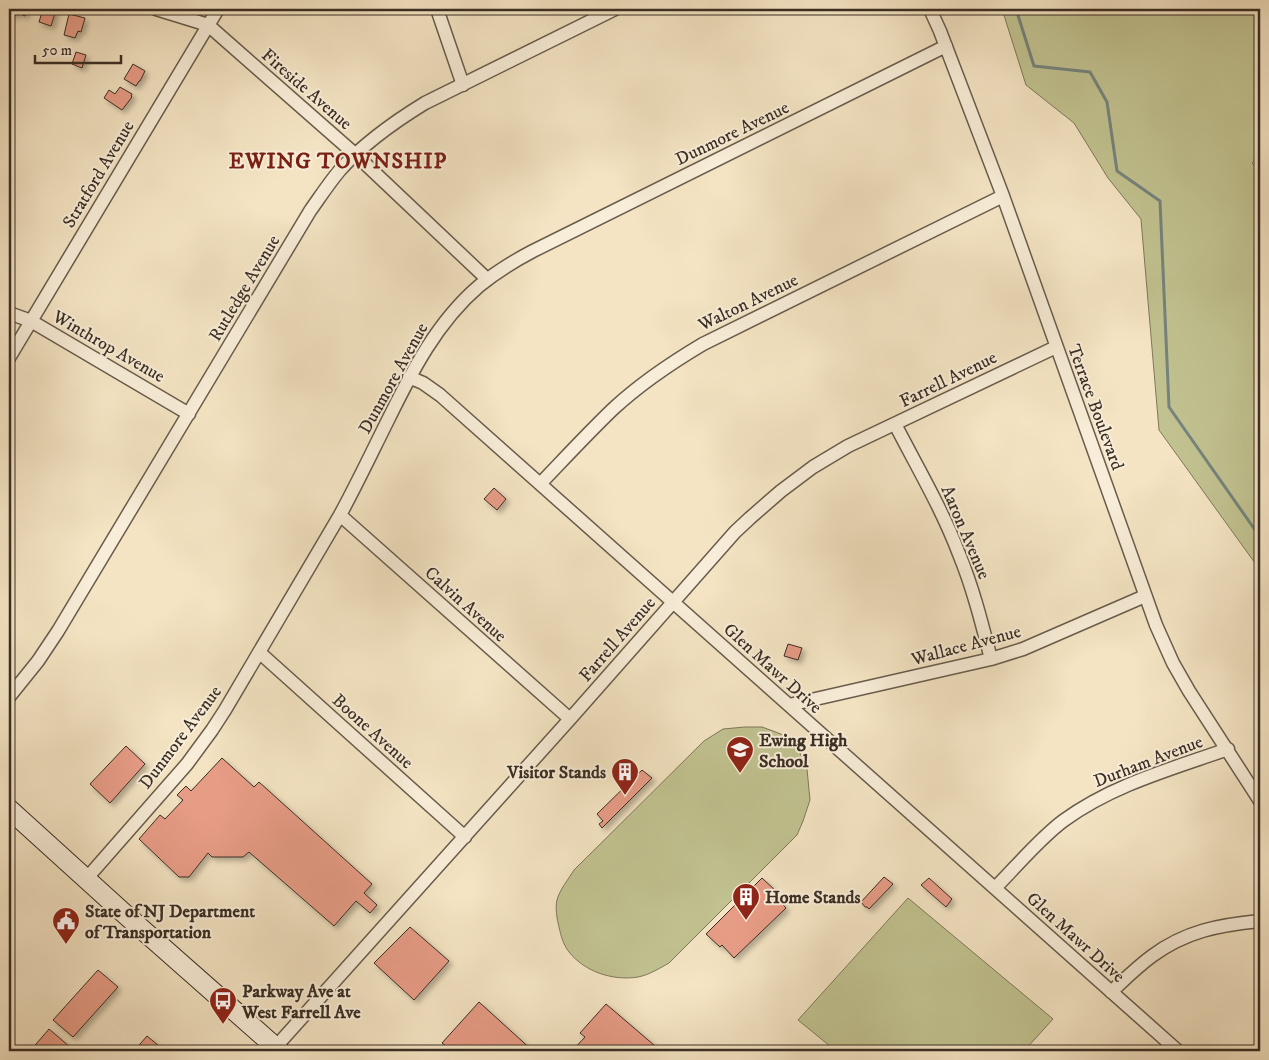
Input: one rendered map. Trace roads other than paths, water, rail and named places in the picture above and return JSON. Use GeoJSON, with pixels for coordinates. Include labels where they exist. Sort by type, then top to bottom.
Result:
{"type":"FeatureCollection","features":[{"type":"Feature","properties":{"kind":"main road"},"geometry":{"type":"LineString","coordinates":[[9,809],[276,1050]]}},
{"type":"Feature","properties":{"kind":"street","name":"Fireside Avenue"},"geometry":{"type":"LineString","coordinates":[[156,9],[208,25],[356,155],[487,279]]}},
{"type":"Feature","properties":{"kind":"street","name":"Stratford Avenue"},"geometry":{"type":"LineString","coordinates":[[9,358],[218,9]]}},
{"type":"Feature","properties":{"kind":"street"},"geometry":{"type":"LineString","coordinates":[[436,9],[462,85]]}},
{"type":"Feature","properties":{"kind":"street","name":"Rutledge Avenue"},"geometry":{"type":"LineString","coordinates":[[9,697],[38,661],[58,631],[310,211],[341,169],[377,135],[400,118],[426,103],[615,9]]}},
{"type":"Feature","properties":{"kind":"street","name":"Terrace Boulevard"},"geometry":{"type":"LineString","coordinates":[[930,9],[1003,196],[1156,625],[1173,663],[1189,691],[1260,801]]}},
{"type":"Feature","properties":{"kind":"street","name":"Dunmore Avenue"},"geometry":{"type":"LineString","coordinates":[[86,878],[186,764],[221,716],[355,488],[409,377],[442,324],[460,304],[487,279],[533,251],[946,46]]}},
{"type":"Feature","properties":{"kind":"street","name":"Walton Avenue"},"geometry":{"type":"LineString","coordinates":[[540,484],[613,409],[648,380],[682,357],[712,340],[1003,196]]}},
{"type":"Feature","properties":{"kind":"street","name":"Winthrop Avenue"},"geometry":{"type":"LineString","coordinates":[[9,313],[31,321],[189,414]]}},
{"type":"Feature","properties":{"kind":"street","name":"Farrell Avenue"},"geometry":{"type":"LineString","coordinates":[[276,1050],[735,532],[750,518],[813,467],[848,446],[1056,347]]}},
{"type":"Feature","properties":{"kind":"street","name":"Glen Mawr Drive"},"geometry":{"type":"LineString","coordinates":[[409,377],[423,383],[440,395],[1178,1051]]}},
{"type":"Feature","properties":{"kind":"street","name":"Aaron Avenue"},"geometry":{"type":"LineString","coordinates":[[896,424],[950,530],[976,600],[991,660]]}},
{"type":"Feature","properties":{"kind":"street","name":"Calvin Avenue"},"geometry":{"type":"LineString","coordinates":[[340,515],[570,719]]}},
{"type":"Feature","properties":{"kind":"street","name":"Wallace Avenue"},"geometry":{"type":"LineString","coordinates":[[788,705],[991,660],[1023,649],[1145,596]]}},
{"type":"Feature","properties":{"kind":"street","name":"Boone Avenue"},"geometry":{"type":"LineString","coordinates":[[259,652],[465,836]]}},
{"type":"Feature","properties":{"kind":"street","name":"Durham Avenue"},"geometry":{"type":"LineString","coordinates":[[995,888],[1044,837],[1085,806],[1131,784],[1228,750]]}},
{"type":"Feature","properties":{"kind":"street"},"geometry":{"type":"LineString","coordinates":[[1111,992],[1150,957],[1169,945],[1209,928],[1260,921]]}},
{"type":"Feature","properties":{"kind":"waterway"},"geometry":{"type":"LineString","coordinates":[[1016,9],[1034,66],[1090,72],[1107,102],[1117,171],[1160,201],[1169,407],[1260,537]]}},
{"type":"Feature","properties":{"kind":"place","name":"Ewing High School"},"geometry":{"type":"Point","coordinates":[740,774]}},
{"type":"Feature","properties":{"kind":"place","name":"Visitor Stands"},"geometry":{"type":"Point","coordinates":[625,796]}},
{"type":"Feature","properties":{"kind":"place","name":"Home Stands"},"geometry":{"type":"Point","coordinates":[746,921]}},
{"type":"Feature","properties":{"kind":"place","name":"State of NJ Department of Transportation"},"geometry":{"type":"Point","coordinates":[66,945]}},
{"type":"Feature","properties":{"kind":"place","name":"Parkway Ave at West Farrell Ave"},"geometry":{"type":"Point","coordinates":[223,1025]}},
{"type":"Feature","properties":{"kind":"district","name":"EWING TOWNSHIP"},"geometry":{"type":"Point","coordinates":[338,160]}}]}
